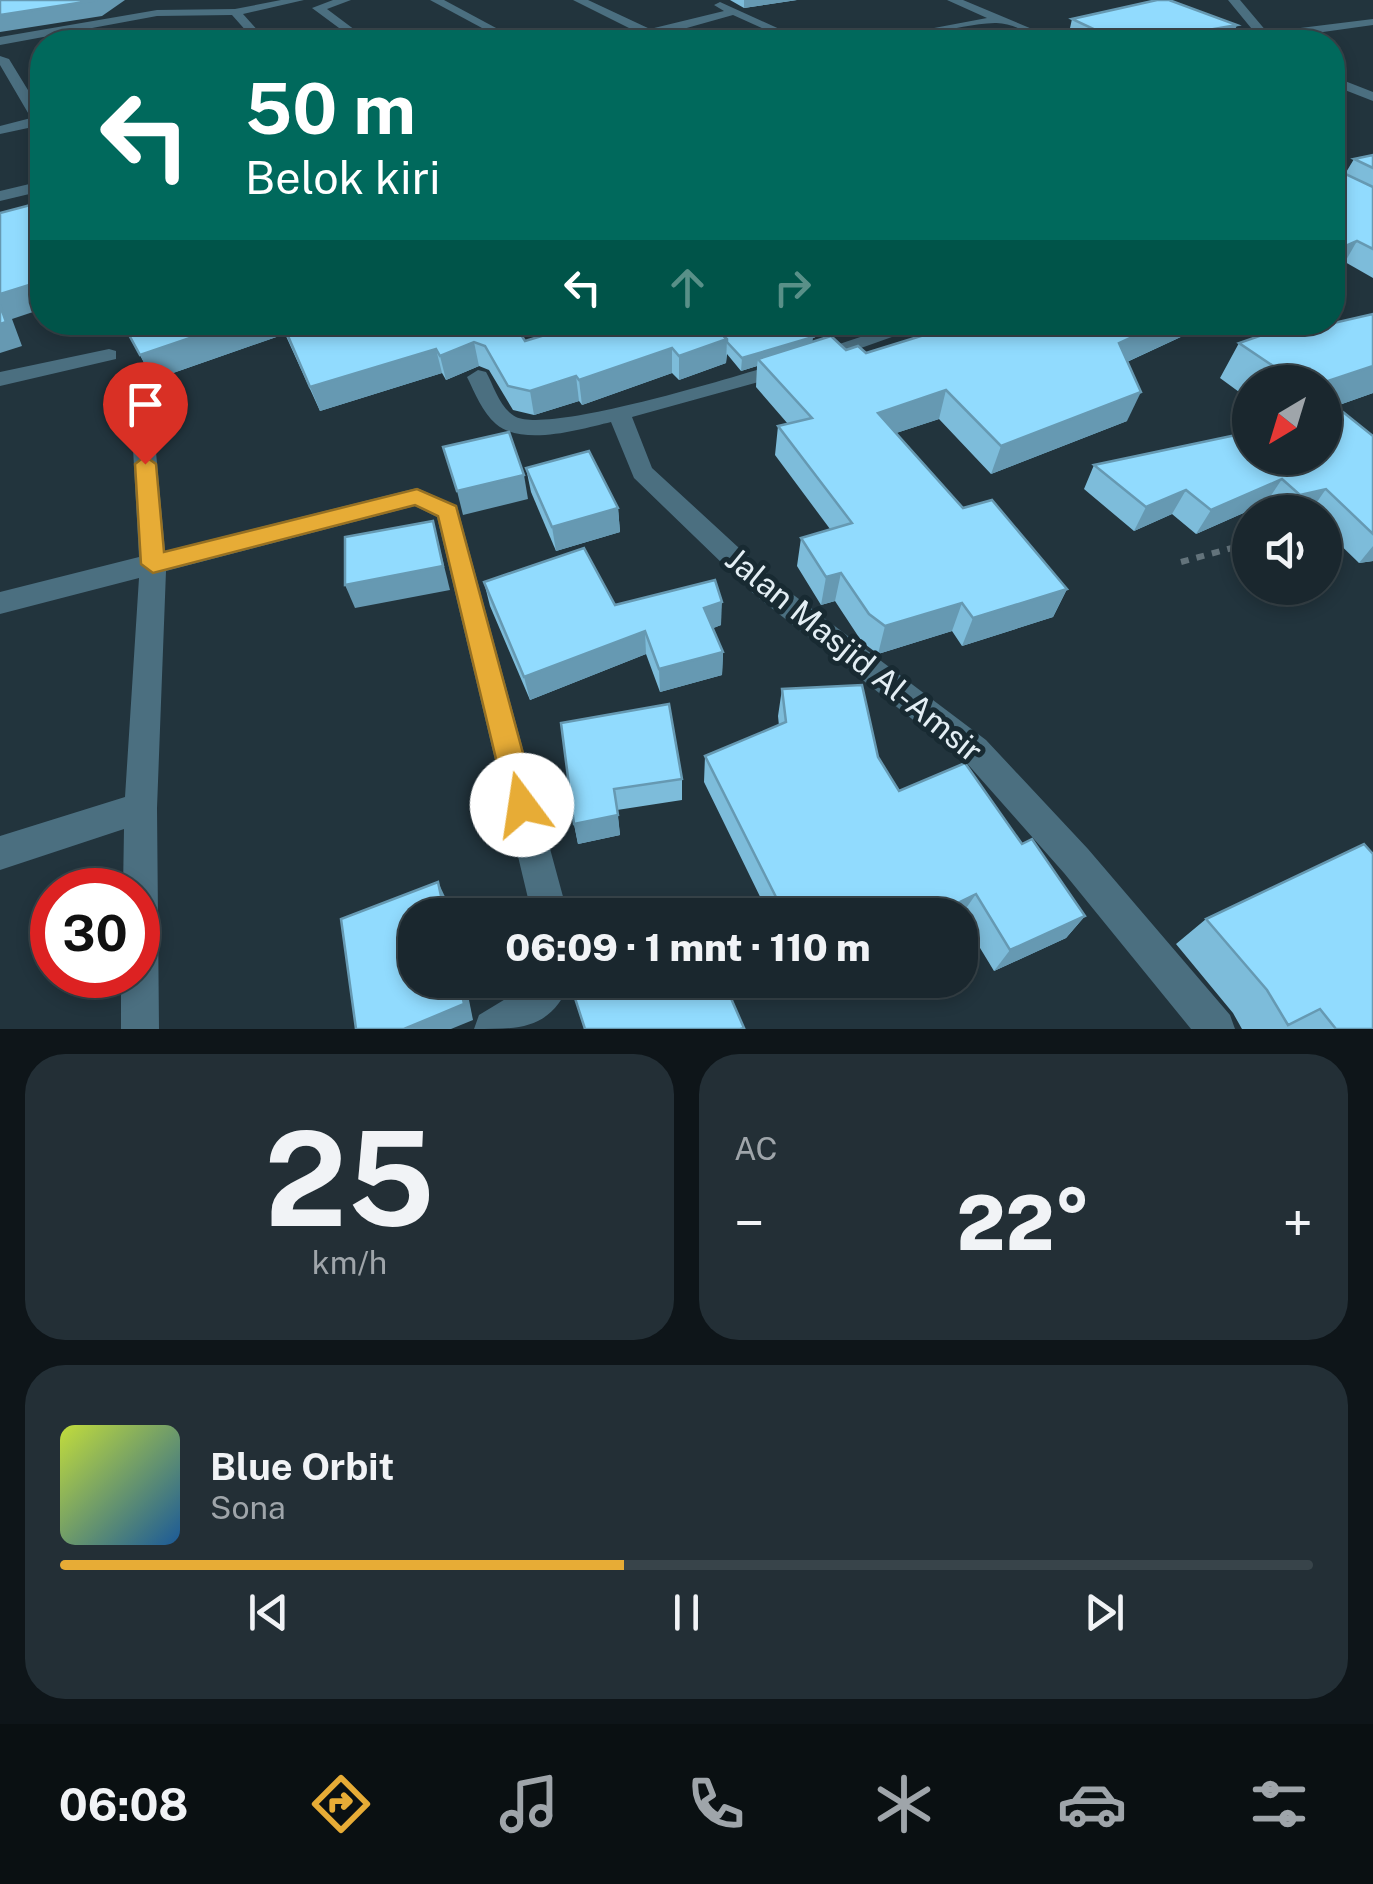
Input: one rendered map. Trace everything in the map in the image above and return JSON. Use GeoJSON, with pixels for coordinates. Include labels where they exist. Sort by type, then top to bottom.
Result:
{"type":"FeatureCollection","features":[{"type":"Feature","properties":{"kind":"street"},"geometry":{"type":"LineString","coordinates":[[47,30],[157,13],[298,0]]}},
{"type":"Feature","properties":{"kind":"street"},"geometry":{"type":"LineString","coordinates":[[345,0],[318,8],[348,30]]}},
{"type":"Feature","properties":{"kind":"street"},"geometry":{"type":"LineString","coordinates":[[436,0],[493,30]]}},
{"type":"Feature","properties":{"kind":"street"},"geometry":{"type":"LineString","coordinates":[[579,0],[641,30]]}},
{"type":"Feature","properties":{"kind":"street"},"geometry":{"type":"LineString","coordinates":[[710,0],[774,30]]}},
{"type":"Feature","properties":{"kind":"street"},"geometry":{"type":"LineString","coordinates":[[953,0],[1027,30]]}},
{"type":"Feature","properties":{"kind":"street"},"geometry":{"type":"LineString","coordinates":[[1234,0],[1257,30]]}},
{"type":"Feature","properties":{"kind":"street"},"geometry":{"type":"LineString","coordinates":[[237,6],[254,30]]}},
{"type":"Feature","properties":{"kind":"street"},"geometry":{"type":"LineString","coordinates":[[664,30],[733,12]]}},
{"type":"Feature","properties":{"kind":"street"},"geometry":{"type":"LineString","coordinates":[[936,30],[1000,19]]}},
{"type":"Feature","properties":{"kind":"street"},"geometry":{"type":"LineString","coordinates":[[1325,30],[1373,22]]}},
{"type":"Feature","properties":{"kind":"street"},"geometry":{"type":"LineString","coordinates":[[2,37],[30,33]]}},
{"type":"Feature","properties":{"kind":"street"},"geometry":{"type":"LineString","coordinates":[[4,59],[30,102]]}},
{"type":"Feature","properties":{"kind":"street"},"geometry":{"type":"LineString","coordinates":[[1345,85],[1373,96]]}},
{"type":"Feature","properties":{"kind":"street"},"geometry":{"type":"LineString","coordinates":[[0,130],[30,123]]}},
{"type":"Feature","properties":{"kind":"street"},"geometry":{"type":"LineString","coordinates":[[0,196],[30,189]]}},
{"type":"Feature","properties":{"kind":"street"},"geometry":{"type":"LineString","coordinates":[[478,377],[498,414],[512,425],[530,428],[620,415],[882,335]]}},
{"type":"Feature","properties":{"kind":"street"},"geometry":{"type":"LineString","coordinates":[[0,379],[109,355]]}},
{"type":"Feature","properties":{"kind":"street","name":"Jalan Masjid Al-Amsir"},"geometry":{"type":"LineString","coordinates":[[620,415],[642,472],[766,588],[975,750],[1076,861],[1216,1029]]}},
{"type":"Feature","properties":{"kind":"street"},"geometry":{"type":"LineString","coordinates":[[140,1029],[141,808],[153,564],[142,430]]}},
{"type":"Feature","properties":{"kind":"street"},"geometry":{"type":"LineString","coordinates":[[0,604],[417,497],[448,512],[546,898]]}},
{"type":"Feature","properties":{"kind":"street"},"geometry":{"type":"LineString","coordinates":[[0,853],[141,808]]}},
{"type":"Feature","properties":{"kind":"street"},"geometry":{"type":"LineString","coordinates":[[493,1029],[542,998]]}},
{"type":"Feature","properties":{"kind":"path"},"geometry":{"type":"LineString","coordinates":[[1181,562],[1232,548]]}},
{"type":"Feature","properties":{"kind":"building"},"geometry":{"type":"Polygon","coordinates":[[[0,0],[97,0],[0,15],[0,0]]]}},
{"type":"Feature","properties":{"kind":"building"},"geometry":{"type":"Polygon","coordinates":[[[1169,0],[1237,25],[1208,30],[1095,30],[1072,19],[1169,0]]]}},
{"type":"Feature","properties":{"kind":"building"},"geometry":{"type":"Polygon","coordinates":[[[1373,155],[1373,168],[1354,159],[1373,155]]]}},
{"type":"Feature","properties":{"kind":"building"},"geometry":{"type":"Polygon","coordinates":[[[1345,174],[1373,187],[1373,249],[1357,241],[1345,246],[1345,174]]]}},
{"type":"Feature","properties":{"kind":"building"},"geometry":{"type":"Polygon","coordinates":[[[30,205],[30,285],[0,294],[0,213],[30,205]]]}},
{"type":"Feature","properties":{"kind":"building"},"geometry":{"type":"Polygon","coordinates":[[[1373,314],[1373,366],[1342,376],[1342,365],[1272,365],[1239,343],[1262,335],[1345,335],[1345,320],[1373,314]]]}},
{"type":"Feature","properties":{"kind":"building"},"geometry":{"type":"Polygon","coordinates":[[[129,335],[199,335],[140,355],[129,335]]]}},
{"type":"Feature","properties":{"kind":"building"},"geometry":{"type":"Polygon","coordinates":[[[288,335],[521,335],[525,341],[545,335],[723,335],[727,339],[679,356],[672,348],[579,380],[576,376],[530,391],[508,386],[485,346],[474,342],[440,356],[436,349],[310,387],[288,335]]]}},
{"type":"Feature","properties":{"kind":"building"},"geometry":{"type":"Polygon","coordinates":[[[722,335],[813,337],[742,358],[722,335]]]}},
{"type":"Feature","properties":{"kind":"building"},"geometry":{"type":"Polygon","coordinates":[[[924,335],[1137,335],[1119,343],[1141,392],[1001,446],[946,390],[878,413],[963,508],[992,500],[1067,589],[973,618],[962,603],[885,626],[869,614],[841,573],[826,577],[801,538],[852,523],[778,426],[812,418],[758,359],[831,336],[846,350],[858,346],[866,353],[924,335]]]}},
{"type":"Feature","properties":{"kind":"building"},"geometry":{"type":"Polygon","coordinates":[[[1342,412],[1373,436],[1373,534],[1342,504],[1342,495],[1332,495],[1326,489],[1300,495],[1282,479],[1245,495],[1232,495],[1232,501],[1211,510],[1186,490],[1146,507],[1094,465],[1232,436],[1232,475],[1342,475],[1342,412]]]}},
{"type":"Feature","properties":{"kind":"building"},"geometry":{"type":"Polygon","coordinates":[[[509,432],[524,475],[457,491],[443,447],[509,432]]]}},
{"type":"Feature","properties":{"kind":"building"},"geometry":{"type":"Polygon","coordinates":[[[589,451],[618,508],[552,527],[526,468],[589,451]]]}},
{"type":"Feature","properties":{"kind":"building"},"geometry":{"type":"Polygon","coordinates":[[[433,521],[443,566],[345,585],[345,537],[433,521]]]}},
{"type":"Feature","properties":{"kind":"building"},"geometry":{"type":"Polygon","coordinates":[[[584,548],[615,605],[715,580],[722,602],[704,608],[723,652],[659,669],[645,631],[524,677],[484,582],[584,548]]]}},
{"type":"Feature","properties":{"kind":"building"},"geometry":{"type":"Polygon","coordinates":[[[862,685],[878,757],[899,791],[965,763],[1022,844],[1032,839],[1085,916],[1010,950],[976,894],[968,898],[776,898],[705,756],[786,722],[782,689],[862,685]]]}},
{"type":"Feature","properties":{"kind":"building"},"geometry":{"type":"Polygon","coordinates":[[[669,704],[682,779],[614,789],[618,815],[574,824],[561,723],[669,704]]]}},
{"type":"Feature","properties":{"kind":"building"},"geometry":{"type":"Polygon","coordinates":[[[1364,844],[1373,854],[1373,1029],[1336,1029],[1320,1009],[1288,1025],[1267,990],[1206,919],[1364,844]]]}},
{"type":"Feature","properties":{"kind":"building"},"geometry":{"type":"Polygon","coordinates":[[[438,882],[441,898],[398,898],[398,998],[463,998],[464,1004],[404,1029],[356,1029],[341,919],[438,882]]]}},
{"type":"Feature","properties":{"kind":"building"},"geometry":{"type":"Polygon","coordinates":[[[575,998],[731,998],[744,1028],[740,1029],[585,1029],[575,998]]]}},
{"type":"Feature","properties":{"kind":"route"},"geometry":{"type":"LineString","coordinates":[[145,464],[153,564],[417,497],[432,500],[448,512],[522,805]]}}]}
